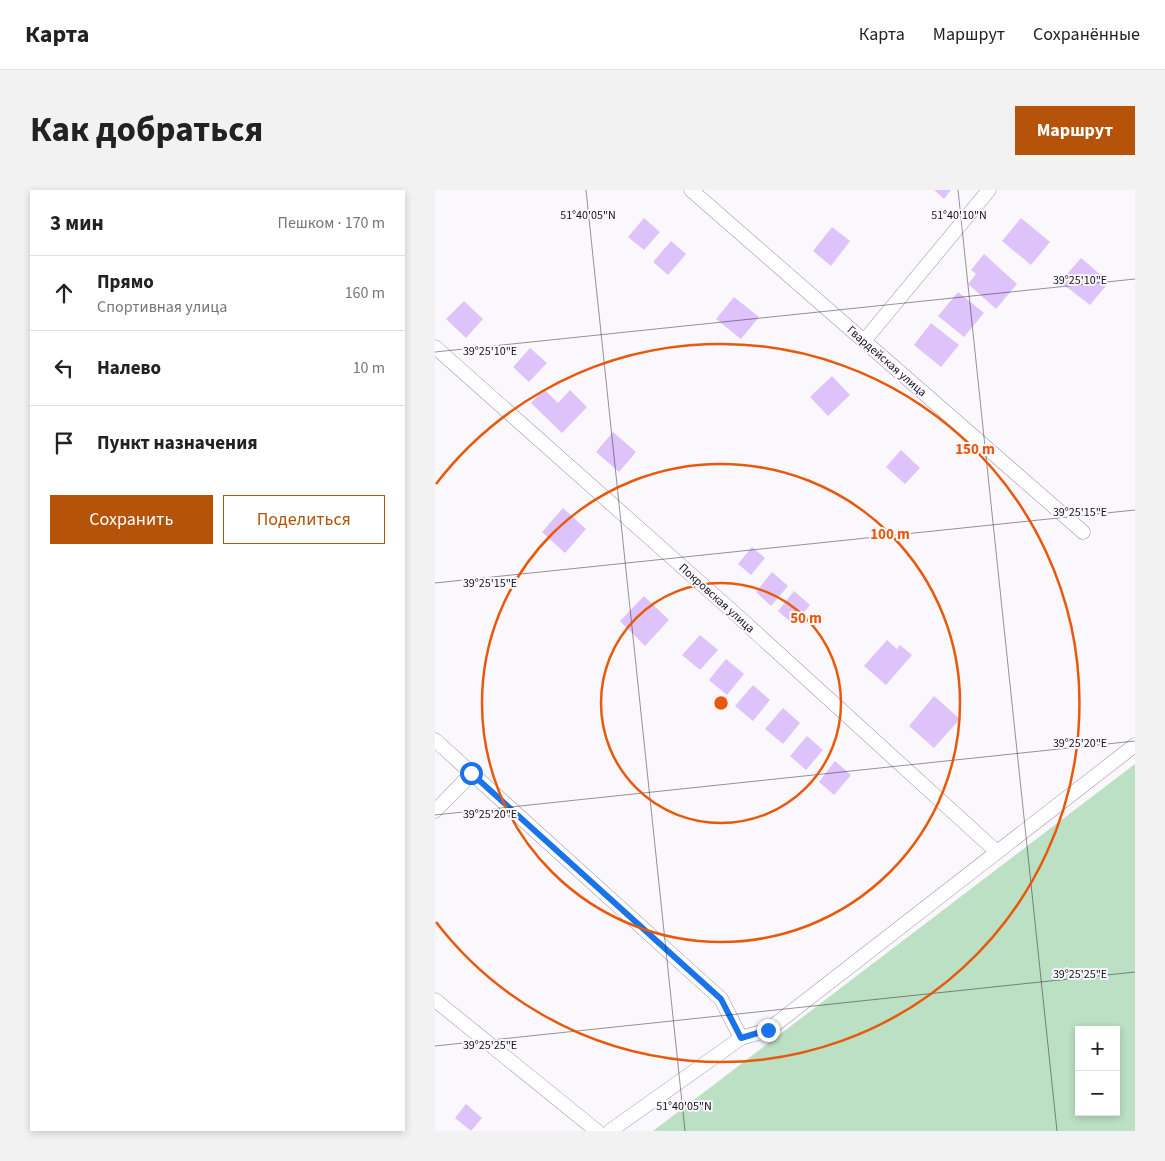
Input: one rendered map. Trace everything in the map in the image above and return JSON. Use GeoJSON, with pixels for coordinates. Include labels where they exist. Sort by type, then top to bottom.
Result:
{"type":"FeatureCollection","features":[{"type":"Feature","properties":{"kind":"street","name":"Гвардейская улица"},"geometry":{"type":"LineString","coordinates":[[691,190],[1083,532]]}},
{"type":"Feature","properties":{"kind":"street"},"geometry":{"type":"LineString","coordinates":[[864,341],[989,190]]}},
{"type":"Feature","properties":{"kind":"street","name":"Покровская улица"},"geometry":{"type":"LineString","coordinates":[[435,347],[748,626],[997,852]]}},
{"type":"Feature","properties":{"kind":"street"},"geometry":{"type":"LineString","coordinates":[[435,740],[721,999],[741,1038]]}},
{"type":"Feature","properties":{"kind":"street"},"geometry":{"type":"LineString","coordinates":[[610,1131],[741,1038],[768,1030],[1135,745]]}},
{"type":"Feature","properties":{"kind":"street"},"geometry":{"type":"LineString","coordinates":[[435,811],[471,773]]}},
{"type":"Feature","properties":{"kind":"street"},"geometry":{"type":"LineString","coordinates":[[435,1000],[597,1131]]}},
{"type":"Feature","properties":{"kind":"green space"},"geometry":{"type":"Polygon","coordinates":[[[1135,764],[1135,1131],[653,1131],[1135,764]]]}},
{"type":"Feature","properties":{"kind":"building"},"geometry":{"type":"Polygon","coordinates":[[[934,190],[951,190],[944,199],[934,190]]]}},
{"type":"Feature","properties":{"kind":"building"},"geometry":{"type":"Polygon","coordinates":[[[644,218],[660,232],[644,250],[628,237],[644,218]]]}},
{"type":"Feature","properties":{"kind":"building"},"geometry":{"type":"Polygon","coordinates":[[[1021,218],[1050,242],[1031,265],[1002,241],[1021,218]]]}},
{"type":"Feature","properties":{"kind":"building"},"geometry":{"type":"Polygon","coordinates":[[[832,227],[850,241],[831,266],[813,251],[832,227]]]}},
{"type":"Feature","properties":{"kind":"building"},"geometry":{"type":"Polygon","coordinates":[[[671,241],[686,254],[668,275],[653,262],[671,241]]]}},
{"type":"Feature","properties":{"kind":"building"},"geometry":{"type":"Polygon","coordinates":[[[984,254],[1017,284],[996,309],[968,284],[976,274],[971,270],[984,254]]]}},
{"type":"Feature","properties":{"kind":"building"},"geometry":{"type":"Polygon","coordinates":[[[1081,258],[1109,282],[1090,305],[1060,282],[1081,258]]]}},
{"type":"Feature","properties":{"kind":"building"},"geometry":{"type":"Polygon","coordinates":[[[958,292],[984,313],[964,337],[938,316],[958,292]]]}},
{"type":"Feature","properties":{"kind":"building"},"geometry":{"type":"Polygon","coordinates":[[[734,297],[759,317],[741,339],[716,319],[734,297]]]}},
{"type":"Feature","properties":{"kind":"building"},"geometry":{"type":"Polygon","coordinates":[[[464,301],[483,319],[466,338],[446,319],[464,301]]]}},
{"type":"Feature","properties":{"kind":"building"},"geometry":{"type":"Polygon","coordinates":[[[931,323],[959,345],[941,367],[914,345],[931,323]]]}},
{"type":"Feature","properties":{"kind":"building"},"geometry":{"type":"Polygon","coordinates":[[[530,348],[547,363],[529,382],[513,367],[530,348]]]}},
{"type":"Feature","properties":{"kind":"building"},"geometry":{"type":"Polygon","coordinates":[[[832,376],[850,395],[828,416],[810,397],[832,376]]]}},
{"type":"Feature","properties":{"kind":"building"},"geometry":{"type":"Polygon","coordinates":[[[544,389],[558,403],[570,390],[587,407],[562,433],[531,403],[544,389]]]}},
{"type":"Feature","properties":{"kind":"building"},"geometry":{"type":"Polygon","coordinates":[[[613,432],[636,452],[619,472],[596,452],[613,432]]]}},
{"type":"Feature","properties":{"kind":"building"},"geometry":{"type":"Polygon","coordinates":[[[901,450],[920,468],[905,484],[886,467],[901,450]]]}},
{"type":"Feature","properties":{"kind":"building"},"geometry":{"type":"Polygon","coordinates":[[[563,508],[586,529],[565,553],[542,532],[563,508]]]}},
{"type":"Feature","properties":{"kind":"building"},"geometry":{"type":"Polygon","coordinates":[[[752,547],[765,558],[751,575],[738,564],[752,547]]]}},
{"type":"Feature","properties":{"kind":"building"},"geometry":{"type":"Polygon","coordinates":[[[772,572],[788,586],[771,606],[756,592],[772,572]]]}},
{"type":"Feature","properties":{"kind":"building"},"geometry":{"type":"Polygon","coordinates":[[[794,591],[810,605],[794,625],[778,611],[794,591]]]}},
{"type":"Feature","properties":{"kind":"building"},"geometry":{"type":"Polygon","coordinates":[[[644,596],[669,620],[645,646],[620,621],[644,596]]]}},
{"type":"Feature","properties":{"kind":"building"},"geometry":{"type":"Polygon","coordinates":[[[700,635],[718,650],[700,670],[682,655],[700,635]]]}},
{"type":"Feature","properties":{"kind":"building"},"geometry":{"type":"Polygon","coordinates":[[[887,640],[897,649],[900,645],[912,655],[886,685],[864,666],[887,640]]]}},
{"type":"Feature","properties":{"kind":"building"},"geometry":{"type":"Polygon","coordinates":[[[726,659],[744,674],[727,695],[709,680],[726,659]]]}},
{"type":"Feature","properties":{"kind":"building"},"geometry":{"type":"Polygon","coordinates":[[[753,685],[770,700],[753,721],[735,706],[753,685]]]}},
{"type":"Feature","properties":{"kind":"building"},"geometry":{"type":"Polygon","coordinates":[[[934,696],[960,719],[934,748],[909,726],[934,696]]]}},
{"type":"Feature","properties":{"kind":"building"},"geometry":{"type":"Polygon","coordinates":[[[783,708],[800,723],[783,744],[765,729],[783,708]]]}},
{"type":"Feature","properties":{"kind":"building"},"geometry":{"type":"Polygon","coordinates":[[[807,736],[823,750],[806,770],[790,756],[807,736]]]}},
{"type":"Feature","properties":{"kind":"building"},"geometry":{"type":"Polygon","coordinates":[[[835,761],[851,775],[834,795],[819,782],[835,761]]]}},
{"type":"Feature","properties":{"kind":"building"},"geometry":{"type":"Polygon","coordinates":[[[466,1104],[482,1118],[471,1131],[455,1118],[466,1104]]]}},
{"type":"Feature","properties":{"kind":"route"},"geometry":{"type":"LineString","coordinates":[[471,773],[721,999],[741,1038],[768,1030]]}}]}
